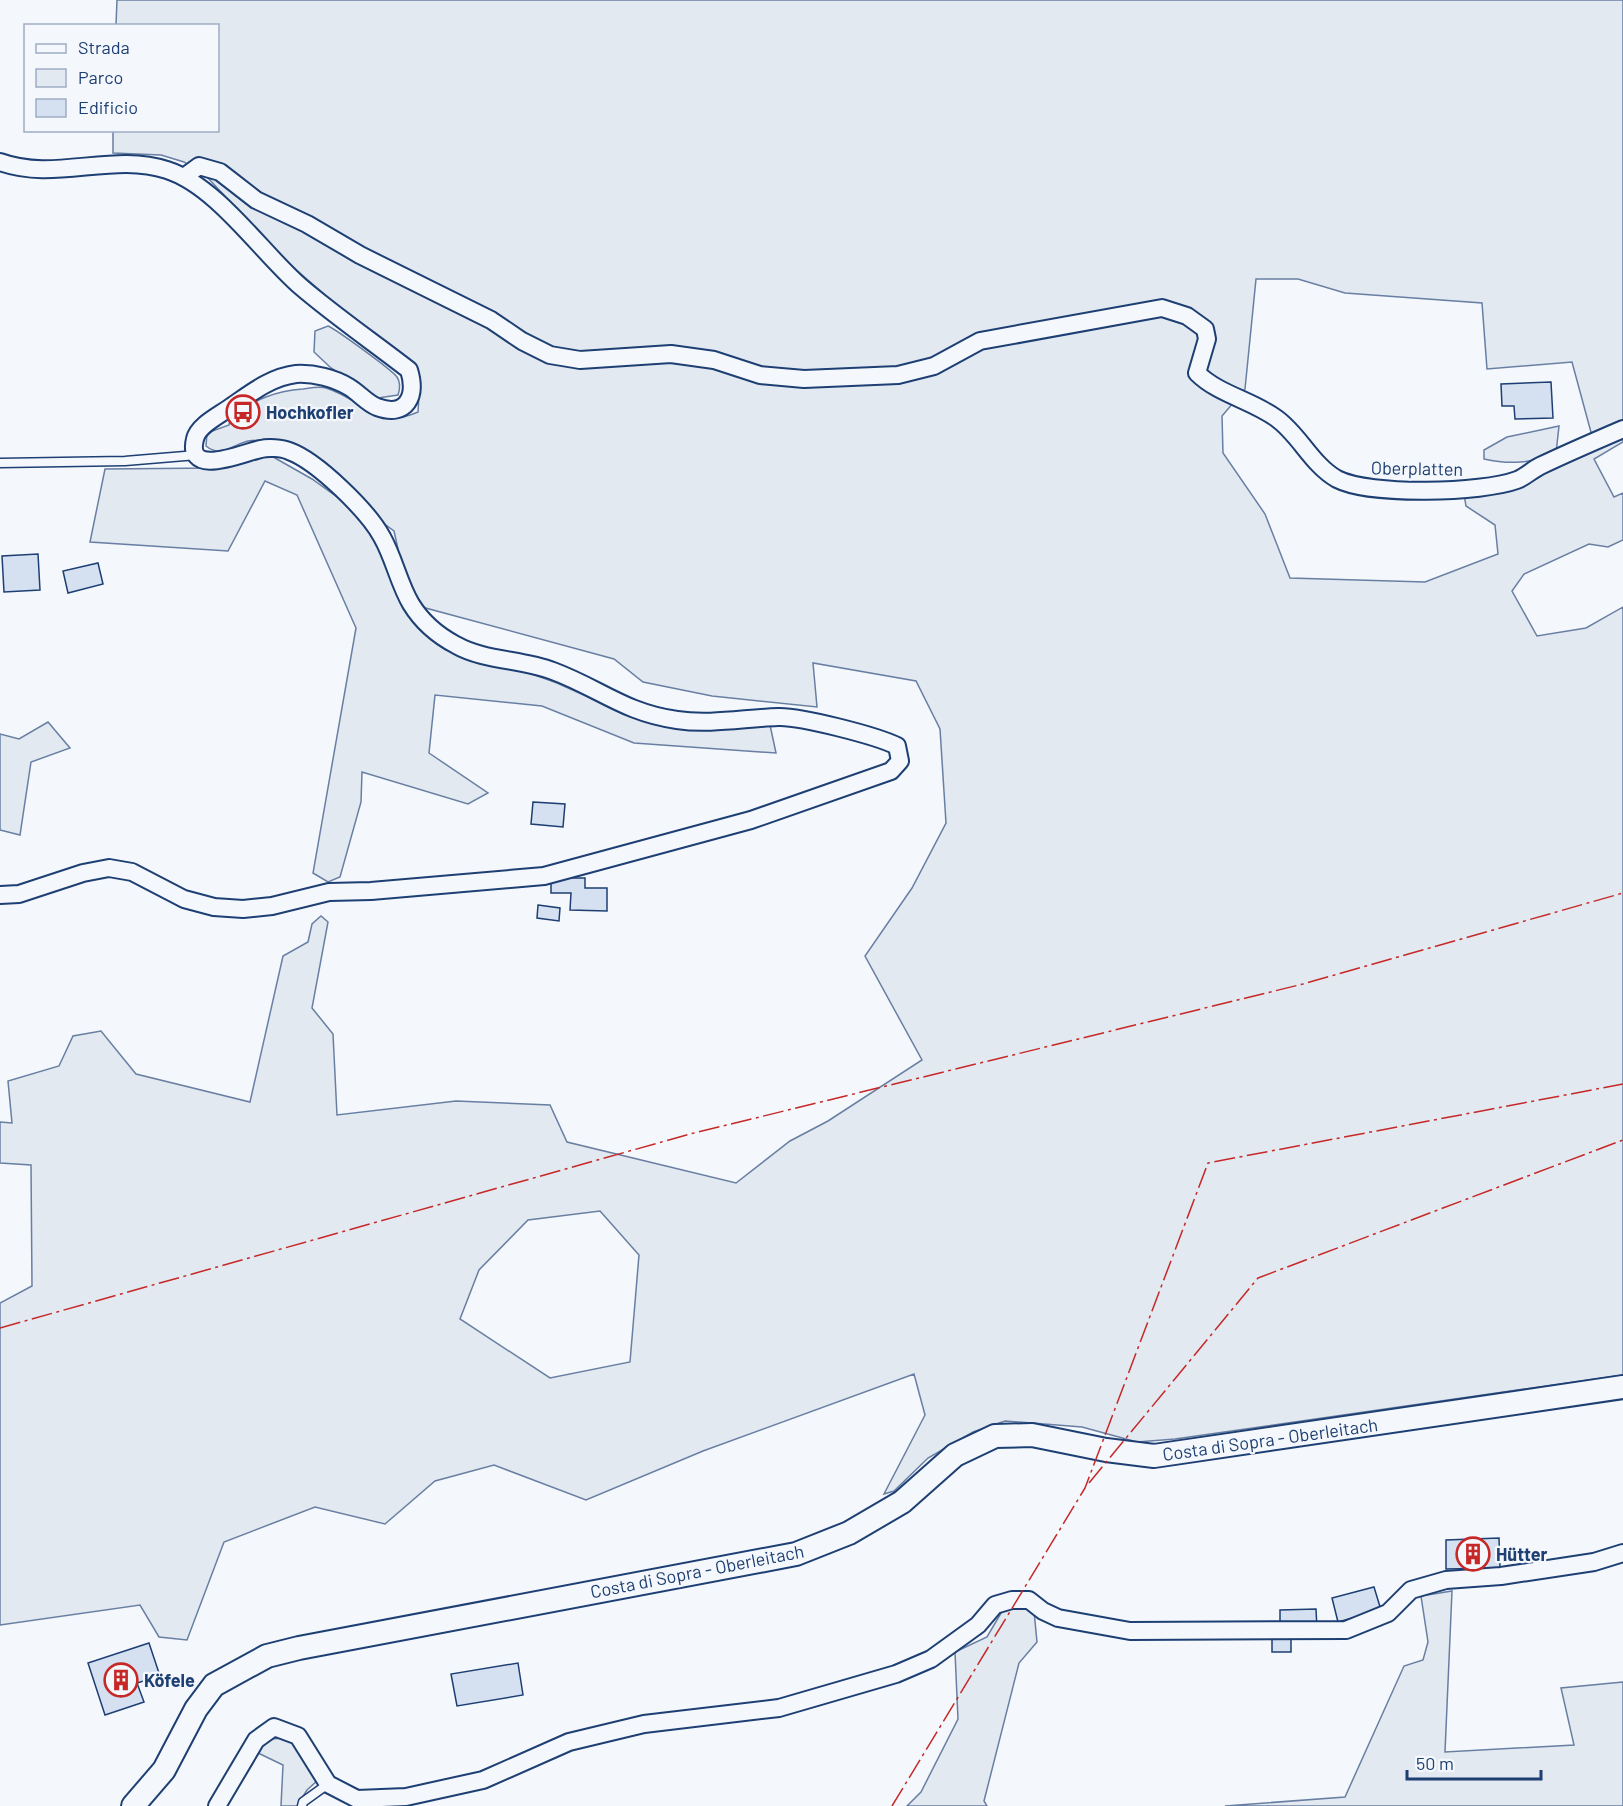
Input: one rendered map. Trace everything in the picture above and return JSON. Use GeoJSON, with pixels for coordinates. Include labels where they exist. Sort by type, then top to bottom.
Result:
{"type":"FeatureCollection","features":[{"type":"Feature","properties":{"kind":"main road","name":"Costa di Sopra - Oberleitach"},"geometry":{"type":"LineString","coordinates":[[133,1806],[164,1770],[196,1709],[214,1684],[267,1656],[796,1554],[849,1533],[902,1502],[955,1455],[995,1436],[1032,1435],[1106,1450],[1154,1456],[1623,1387]]}},
{"type":"Feature","properties":{"kind":"street"},"geometry":{"type":"LineString","coordinates":[[0,162],[38,170],[144,164],[184,177],[222,207],[300,286],[409,370],[413,383],[412,397],[403,407],[391,409],[376,406],[348,387],[322,376],[296,374],[276,379],[256,389],[203,427],[195,435],[194,444],[198,455],[210,462],[227,460],[263,448],[289,451],[339,487],[368,516],[382,537],[411,603],[430,629],[458,647],[526,662],[556,672],[610,700],[644,714],[679,721],[782,717],[810,721],[884,739],[897,746],[900,761],[891,771],[751,820],[544,876],[371,891],[329,892],[272,906],[243,909],[214,907],[184,899],[132,872],[110,868],[83,873],[19,894],[0,895]]}},
{"type":"Feature","properties":{"kind":"street","name":"Oberplatten"},"geometry":{"type":"LineString","coordinates":[[184,177],[199,166],[220,172],[256,200],[307,224],[360,255],[491,320],[522,341],[550,355],[579,360],[671,354],[714,360],[760,375],[804,379],[898,375],[934,366],[980,341],[1162,308],[1187,316],[1205,329],[1207,339],[1197,373],[1208,384],[1276,418],[1325,470],[1354,485],[1435,490],[1493,487],[1519,479],[1538,467],[1623,429]]}},
{"type":"Feature","properties":{"kind":"street"},"geometry":{"type":"LineString","coordinates":[[217,1806],[256,1740],[274,1727],[298,1736],[328,1784],[357,1799],[406,1797],[483,1780],[569,1742],[644,1724],[779,1708],[896,1674],[931,1659],[978,1625],[995,1605],[1012,1600],[1029,1600],[1043,1611],[1058,1618],[1130,1631],[1346,1630],[1388,1613],[1411,1590],[1446,1580],[1501,1576],[1570,1566],[1594,1562],[1623,1552]]}},
{"type":"Feature","properties":{"kind":"lane"},"geometry":{"type":"LineString","coordinates":[[0,463],[125,461],[198,455]]}},
{"type":"Feature","properties":{"kind":"lane"},"geometry":{"type":"LineString","coordinates":[[302,1806],[303,1802],[328,1784]]}},
{"type":"Feature","properties":{"kind":"green space"},"geometry":{"type":"Polygon","coordinates":[[[117,0],[1623,0],[1623,422],[1592,436],[1572,362],[1487,369],[1482,303],[1345,293],[1298,279],[1256,279],[1245,389],[1222,416],[1223,453],[1265,514],[1290,578],[1425,582],[1498,554],[1495,525],[1466,506],[1464,494],[1543,470],[1623,435],[1623,442],[1594,459],[1614,497],[1623,493],[1623,540],[1608,547],[1589,544],[1524,574],[1512,591],[1537,636],[1586,628],[1623,607],[1623,1375],[1175,1439],[1137,1442],[1082,1427],[1005,1421],[973,1432],[928,1458],[894,1491],[884,1494],[925,1415],[914,1374],[703,1451],[586,1500],[494,1465],[435,1481],[385,1524],[315,1507],[224,1542],[187,1640],[159,1637],[140,1605],[0,1625],[0,1303],[32,1286],[31,1165],[0,1163],[0,1122],[12,1123],[8,1081],[59,1066],[73,1036],[101,1031],[136,1074],[250,1102],[283,956],[308,942],[312,924],[321,916],[328,922],[312,1008],[333,1034],[337,1115],[456,1101],[550,1105],[567,1142],[736,1183],[790,1141],[828,1121],[922,1060],[865,956],[912,888],[946,823],[940,729],[916,681],[813,663],[817,707],[712,696],[643,682],[614,659],[422,607],[402,567],[394,531],[269,441],[248,441],[221,451],[206,446],[207,433],[229,425],[231,416],[248,405],[265,397],[293,390],[326,388],[380,416],[403,417],[418,412],[420,378],[406,359],[355,321],[286,261],[208,178],[184,162],[161,155],[113,153],[113,132],[219,132],[219,24],[116,24],[117,0]],[[600,1211],[528,1220],[479,1270],[460,1319],[550,1378],[630,1362],[639,1255],[600,1211]]]}},
{"type":"Feature","properties":{"kind":"green space"},"geometry":{"type":"Polygon","coordinates":[[[328,326],[393,373],[399,382],[398,395],[378,398],[331,368],[314,352],[315,331],[328,326]]]}},
{"type":"Feature","properties":{"kind":"green space"},"geometry":{"type":"Polygon","coordinates":[[[1559,426],[1556,453],[1521,462],[1484,459],[1484,450],[1507,437],[1559,426]]]}},
{"type":"Feature","properties":{"kind":"green space"},"geometry":{"type":"Polygon","coordinates":[[[268,454],[312,479],[351,507],[371,530],[449,649],[482,664],[521,670],[557,683],[630,716],[770,725],[776,753],[634,743],[542,706],[435,695],[429,753],[488,793],[468,804],[362,772],[361,802],[340,877],[328,882],[313,873],[356,628],[297,495],[265,481],[228,551],[90,542],[105,469],[214,468],[268,454]]]}},
{"type":"Feature","properties":{"kind":"green space"},"geometry":{"type":"Polygon","coordinates":[[[48,722],[70,748],[31,762],[20,835],[0,830],[0,734],[19,739],[48,722]]]}},
{"type":"Feature","properties":{"kind":"green space"},"geometry":{"type":"Polygon","coordinates":[[[1452,1591],[1445,1752],[1574,1745],[1561,1688],[1623,1682],[1623,1806],[1225,1806],[1345,1797],[1404,1666],[1423,1660],[1428,1642],[1421,1596],[1452,1591]]]}},
{"type":"Feature","properties":{"kind":"green space"},"geometry":{"type":"Polygon","coordinates":[[[1019,1606],[1034,1611],[1037,1642],[1019,1663],[984,1801],[987,1806],[907,1806],[921,1792],[958,1719],[955,1652],[987,1637],[1004,1608],[1019,1606]]]}},
{"type":"Feature","properties":{"kind":"green space"},"geometry":{"type":"Polygon","coordinates":[[[285,1738],[296,1743],[318,1780],[307,1790],[297,1806],[281,1806],[283,1765],[256,1752],[271,1739],[285,1738]]]}},
{"type":"Feature","properties":{"kind":"building"},"geometry":{"type":"Polygon","coordinates":[[[1551,382],[1553,418],[1515,419],[1514,406],[1502,406],[1501,384],[1551,382]]]}},
{"type":"Feature","properties":{"kind":"building"},"geometry":{"type":"Polygon","coordinates":[[[38,554],[40,590],[4,592],[2,556],[38,554]]]}},
{"type":"Feature","properties":{"kind":"building"},"geometry":{"type":"Polygon","coordinates":[[[98,563],[103,584],[68,593],[63,571],[98,563]]]}},
{"type":"Feature","properties":{"kind":"building"},"geometry":{"type":"Polygon","coordinates":[[[533,802],[565,804],[563,827],[531,824],[533,802]]]}},
{"type":"Feature","properties":{"kind":"building"},"geometry":{"type":"Polygon","coordinates":[[[551,878],[585,878],[585,888],[607,888],[607,911],[570,910],[571,893],[551,893],[551,878]]]}},
{"type":"Feature","properties":{"kind":"building"},"geometry":{"type":"Polygon","coordinates":[[[538,905],[560,908],[559,921],[537,918],[538,905]]]}},
{"type":"Feature","properties":{"kind":"building","name":"Hütter"},"geometry":{"type":"Polygon","coordinates":[[[1499,1538],[1500,1568],[1446,1569],[1446,1540],[1499,1538]]]}},
{"type":"Feature","properties":{"kind":"building"},"geometry":{"type":"Polygon","coordinates":[[[1374,1587],[1381,1610],[1338,1622],[1332,1598],[1374,1587]]]}},
{"type":"Feature","properties":{"kind":"building"},"geometry":{"type":"Polygon","coordinates":[[[1316,1609],[1317,1629],[1280,1629],[1280,1610],[1316,1609]]]}},
{"type":"Feature","properties":{"kind":"building"},"geometry":{"type":"Polygon","coordinates":[[[1291,1634],[1291,1652],[1272,1652],[1272,1635],[1291,1634]]]}},
{"type":"Feature","properties":{"kind":"building","name":"Köfele"},"geometry":{"type":"Polygon","coordinates":[[[149,1643],[160,1676],[137,1683],[144,1702],[105,1715],[88,1663],[149,1643]]]}},
{"type":"Feature","properties":{"kind":"building"},"geometry":{"type":"Polygon","coordinates":[[[518,1663],[523,1695],[457,1706],[451,1674],[518,1663]]]}},
{"type":"Feature","properties":{"kind":"power"},"geometry":{"type":"LineString","coordinates":[[0,1328],[690,1134],[1303,984],[1623,893]]}},
{"type":"Feature","properties":{"kind":"power"},"geometry":{"type":"LineString","coordinates":[[892,1806],[1085,1488],[1208,1163],[1623,1084]]}},
{"type":"Feature","properties":{"kind":"power"},"geometry":{"type":"LineString","coordinates":[[1089,1483],[1258,1278],[1623,1140]]}},
{"type":"Feature","properties":{"kind":"place","name":"Hochkofler"},"geometry":{"type":"Point","coordinates":[243,412]}},
{"type":"Feature","properties":{"kind":"place","name":"Hütter"},"geometry":{"type":"Point","coordinates":[1473,1554]}},
{"type":"Feature","properties":{"kind":"place","name":"Köfele"},"geometry":{"type":"Point","coordinates":[121,1680]}}]}
